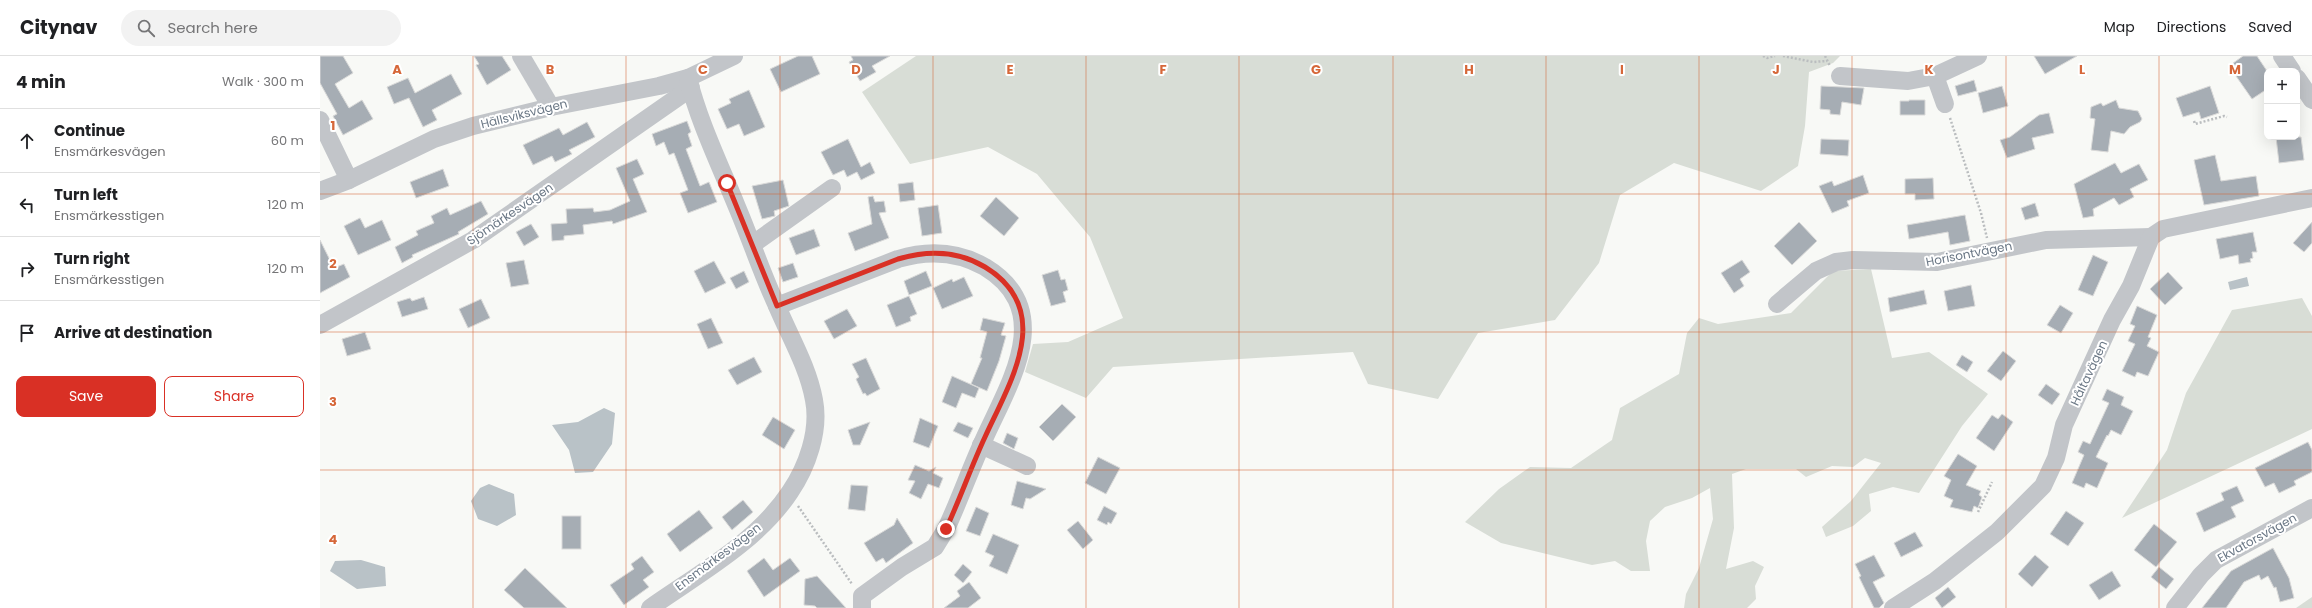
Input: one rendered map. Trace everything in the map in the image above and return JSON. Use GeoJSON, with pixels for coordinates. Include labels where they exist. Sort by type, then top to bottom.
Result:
{"type":"FeatureCollection","features":[{"type":"Feature","properties":{"kind":"street"},"geometry":{"type":"LineString","coordinates":[[521,56],[551,107]]}},
{"type":"Feature","properties":{"kind":"street","name":"Hällsviksvägen"},"geometry":{"type":"LineString","coordinates":[[322,192],[434,139],[473,126],[551,107],[659,86],[690,83],[734,56]]}},
{"type":"Feature","properties":{"kind":"street"},"geometry":{"type":"LineString","coordinates":[[1840,76],[1908,81],[1935,76],[1978,56]]}},
{"type":"Feature","properties":{"kind":"street"},"geometry":{"type":"LineString","coordinates":[[2282,56],[2290,68]]}},
{"type":"Feature","properties":{"kind":"street"},"geometry":{"type":"LineString","coordinates":[[1935,76],[1945,104]]}},
{"type":"Feature","properties":{"kind":"street"},"geometry":{"type":"LineString","coordinates":[[2300,82],[2312,100]]}},
{"type":"Feature","properties":{"kind":"street","name":"Ensmärkesvägen"},"geometry":{"type":"LineString","coordinates":[[650,608],[742,542],[772,515],[790,492],[809,453],[814,429],[814,400],[804,366],[777,306],[708,136],[690,83]]}},
{"type":"Feature","properties":{"kind":"street","name":"Sjömärkesvägen"},"geometry":{"type":"LineString","coordinates":[[320,325],[473,240],[690,83]]}},
{"type":"Feature","properties":{"kind":"street"},"geometry":{"type":"LineString","coordinates":[[320,120],[348,180]]}},
{"type":"Feature","properties":{"kind":"street"},"geometry":{"type":"LineString","coordinates":[[753,244],[832,188]]}},
{"type":"Feature","properties":{"kind":"street"},"geometry":{"type":"LineString","coordinates":[[2152,237],[2163,229],[2312,198]]}},
{"type":"Feature","properties":{"kind":"street","name":"Horisontvägen"},"geometry":{"type":"LineString","coordinates":[[1777,304],[1816,271],[1836,262],[1853,260],[1937,262],[2046,240],[2152,237]]}},
{"type":"Feature","properties":{"kind":"street","name":"Håltavägen"},"geometry":{"type":"LineString","coordinates":[[1893,608],[1935,581],[1997,532],[2043,486],[2056,458],[2064,425],[2112,320],[2131,286],[2152,237]]}},
{"type":"Feature","properties":{"kind":"street"},"geometry":{"type":"LineString","coordinates":[[777,306],[898,259],[918,253],[946,253],[968,258],[988,269],[1015,294],[1020,309],[1023,330],[1020,356],[1014,373],[939,543],[862,602]]}},
{"type":"Feature","properties":{"kind":"street"},"geometry":{"type":"LineString","coordinates":[[981,445],[1027,466]]}},
{"type":"Feature","properties":{"kind":"street","name":"Ekvatorsvägen"},"geometry":{"type":"LineString","coordinates":[[2175,608],[2200,575],[2216,560],[2312,508]]}},
{"type":"Feature","properties":{"kind":"path"},"geometry":{"type":"LineString","coordinates":[[1763,56],[1767,58],[1775,56]]}},
{"type":"Feature","properties":{"kind":"path"},"geometry":{"type":"LineString","coordinates":[[1783,56],[1813,62],[1827,60]]}},
{"type":"Feature","properties":{"kind":"path"},"geometry":{"type":"LineString","coordinates":[[1945,104],[1982,213],[1987,240]]}},
{"type":"Feature","properties":{"kind":"path"},"geometry":{"type":"LineString","coordinates":[[2194,121],[2195,124],[2200,124],[2224,116],[2227,117]]}},
{"type":"Feature","properties":{"kind":"path"},"geometry":{"type":"LineString","coordinates":[[1978,512],[1992,482]]}},
{"type":"Feature","properties":{"kind":"path"},"geometry":{"type":"LineString","coordinates":[[790,492],[862,602]]}},
{"type":"Feature","properties":{"kind":"shaded area"},"geometry":{"type":"Polygon","coordinates":[[[916,56],[1840,56],[1833,63],[1809,72],[1805,126],[1798,166],[1761,191],[1674,163],[1620,195],[1599,263],[1555,320],[1478,333],[1438,399],[1368,384],[1353,352],[1113,367],[1086,398],[1025,372],[1033,344],[1068,342],[1123,318],[1090,237],[1037,174],[988,147],[910,164],[862,92],[916,56]]]}},
{"type":"Feature","properties":{"kind":"shaded area"},"geometry":{"type":"Polygon","coordinates":[[[1871,269],[1892,358],[1929,352],[1988,394],[1962,426],[1919,493],[1893,487],[1869,494],[1871,511],[1853,526],[1826,537],[1822,527],[1851,501],[1881,463],[1865,458],[1853,467],[1832,466],[1806,477],[1796,469],[1746,469],[1732,474],[1734,528],[1726,569],[1753,561],[1764,567],[1755,586],[1756,599],[1747,608],[1684,608],[1686,594],[1699,568],[1713,519],[1710,488],[1692,498],[1665,507],[1650,521],[1646,541],[1650,571],[1631,571],[1615,561],[1592,565],[1501,543],[1465,522],[1499,489],[1530,467],[1571,468],[1612,440],[1620,408],[1679,374],[1687,333],[1699,318],[1718,324],[1791,313],[1833,271],[1871,269]]]}},
{"type":"Feature","properties":{"kind":"shaded area"},"geometry":{"type":"Polygon","coordinates":[[[2247,277],[2249,286],[2230,290],[2228,282],[2247,277]]]}},
{"type":"Feature","properties":{"kind":"shaded area"},"geometry":{"type":"Polygon","coordinates":[[[2302,298],[2312,316],[2312,429],[2122,518],[2167,450],[2186,393],[2232,310],[2302,298]]]}},
{"type":"Feature","properties":{"kind":"shaded area"},"geometry":{"type":"Polygon","coordinates":[[[604,408],[615,413],[612,444],[593,472],[575,473],[569,450],[552,425],[578,422],[604,408]]]}},
{"type":"Feature","properties":{"kind":"shaded area"},"geometry":{"type":"Polygon","coordinates":[[[489,484],[514,494],[516,515],[497,526],[478,519],[471,501],[480,488],[489,484]]]}},
{"type":"Feature","properties":{"kind":"shaded area"},"geometry":{"type":"Polygon","coordinates":[[[361,560],[385,567],[386,586],[357,589],[330,571],[335,561],[361,560]]]}},
{"type":"Feature","properties":{"kind":"shaded area"},"geometry":{"type":"Polygon","coordinates":[[[2312,597],[2312,608],[2296,608],[2312,597]]]}},
{"type":"Feature","properties":{"kind":"building"},"geometry":{"type":"Polygon","coordinates":[[[320,56],[343,56],[353,73],[335,84],[349,108],[362,100],[373,119],[343,135],[333,116],[337,114],[320,83],[320,56]]]}},
{"type":"Feature","properties":{"kind":"building"},"geometry":{"type":"Polygon","coordinates":[[[474,56],[502,56],[511,70],[487,85],[476,65],[479,64],[474,56]]]}},
{"type":"Feature","properties":{"kind":"building"},"geometry":{"type":"Polygon","coordinates":[[[798,56],[812,56],[820,74],[781,92],[770,69],[798,56]]]}},
{"type":"Feature","properties":{"kind":"building"},"geometry":{"type":"Polygon","coordinates":[[[851,56],[890,56],[872,66],[876,72],[860,81],[849,62],[853,60],[851,56]]]}},
{"type":"Feature","properties":{"kind":"building"},"geometry":{"type":"Polygon","coordinates":[[[2034,56],[2077,56],[2045,74],[2034,56]]]}},
{"type":"Feature","properties":{"kind":"building"},"geometry":{"type":"Polygon","coordinates":[[[2243,56],[2257,56],[2265,68],[2264,91],[2252,99],[2229,66],[2243,56]]]}},
{"type":"Feature","properties":{"kind":"building"},"geometry":{"type":"Polygon","coordinates":[[[451,74],[462,94],[432,110],[437,120],[423,127],[409,98],[394,104],[387,87],[408,78],[415,93],[451,74]]]}},
{"type":"Feature","properties":{"kind":"building"},"geometry":{"type":"Polygon","coordinates":[[[1974,80],[1977,91],[1958,96],[1955,86],[1974,80]]]}},
{"type":"Feature","properties":{"kind":"building"},"geometry":{"type":"Polygon","coordinates":[[[1821,86],[1864,88],[1861,105],[1842,102],[1840,115],[1830,114],[1830,110],[1820,109],[1821,86]]]}},
{"type":"Feature","properties":{"kind":"building"},"geometry":{"type":"Polygon","coordinates":[[[2002,86],[2008,106],[1983,113],[1978,93],[2002,86]]]}},
{"type":"Feature","properties":{"kind":"building"},"geometry":{"type":"Polygon","coordinates":[[[2210,86],[2219,113],[2201,119],[2199,112],[2183,117],[2176,98],[2210,86]]]}},
{"type":"Feature","properties":{"kind":"building"},"geometry":{"type":"Polygon","coordinates":[[[749,90],[765,127],[744,136],[739,124],[727,129],[718,109],[731,103],[729,99],[749,90]]]}},
{"type":"Feature","properties":{"kind":"building"},"geometry":{"type":"Polygon","coordinates":[[[1925,100],[1925,115],[1900,115],[1900,101],[1925,100]]]}},
{"type":"Feature","properties":{"kind":"building"},"geometry":{"type":"Polygon","coordinates":[[[2116,100],[2119,108],[2138,111],[2142,119],[2140,122],[2130,127],[2124,134],[2111,131],[2108,152],[2091,150],[2095,119],[2090,118],[2091,107],[2101,103],[2103,106],[2116,100]]]}},
{"type":"Feature","properties":{"kind":"building"},"geometry":{"type":"Polygon","coordinates":[[[2049,113],[2054,133],[2032,138],[2035,149],[2007,158],[2000,140],[2010,137],[2039,115],[2049,113]]]}},
{"type":"Feature","properties":{"kind":"building"},"geometry":{"type":"Polygon","coordinates":[[[687,121],[691,132],[688,134],[692,146],[686,149],[700,186],[709,182],[717,202],[688,213],[680,193],[688,190],[674,153],[669,155],[664,142],[656,146],[652,134],[687,121]]]}},
{"type":"Feature","properties":{"kind":"building"},"geometry":{"type":"Polygon","coordinates":[[[587,122],[595,137],[569,150],[572,154],[555,162],[552,156],[533,165],[523,145],[559,128],[563,135],[587,122]]]}},
{"type":"Feature","properties":{"kind":"building"},"geometry":{"type":"Polygon","coordinates":[[[2301,137],[2304,160],[2279,163],[2276,140],[2300,140],[2301,137]]]}},
{"type":"Feature","properties":{"kind":"building"},"geometry":{"type":"Polygon","coordinates":[[[848,139],[861,167],[870,162],[875,173],[861,180],[857,172],[847,177],[844,170],[833,175],[821,152],[848,139]]]}},
{"type":"Feature","properties":{"kind":"building"},"geometry":{"type":"Polygon","coordinates":[[[1821,139],[1849,140],[1848,156],[1820,154],[1821,139]]]}},
{"type":"Feature","properties":{"kind":"building"},"geometry":{"type":"Polygon","coordinates":[[[2215,155],[2221,181],[2256,176],[2259,196],[2204,205],[2194,160],[2215,155]]]}},
{"type":"Feature","properties":{"kind":"building"},"geometry":{"type":"Polygon","coordinates":[[[637,159],[644,174],[633,179],[647,212],[613,224],[612,221],[583,225],[584,234],[564,236],[564,240],[552,241],[551,224],[567,223],[566,209],[593,208],[594,212],[610,210],[630,201],[616,168],[637,159]]]}},
{"type":"Feature","properties":{"kind":"building"},"geometry":{"type":"Polygon","coordinates":[[[2115,163],[2121,173],[2139,164],[2148,180],[2130,189],[2134,197],[2119,205],[2114,198],[2093,209],[2094,216],[2083,218],[2074,184],[2115,163]]]}},
{"type":"Feature","properties":{"kind":"building"},"geometry":{"type":"Polygon","coordinates":[[[443,169],[449,186],[416,198],[410,182],[443,169]]]}},
{"type":"Feature","properties":{"kind":"building"},"geometry":{"type":"Polygon","coordinates":[[[1863,175],[1869,193],[1847,201],[1849,206],[1832,213],[1819,186],[1832,181],[1834,186],[1863,175]]]}},
{"type":"Feature","properties":{"kind":"building"},"geometry":{"type":"Polygon","coordinates":[[[1933,178],[1934,199],[1915,200],[1915,194],[1905,194],[1905,179],[1933,178]]]}},
{"type":"Feature","properties":{"kind":"building"},"geometry":{"type":"Polygon","coordinates":[[[783,180],[789,206],[774,211],[775,216],[762,219],[752,186],[783,180]]]}},
{"type":"Feature","properties":{"kind":"building"},"geometry":{"type":"Polygon","coordinates":[[[913,182],[915,200],[900,202],[898,184],[913,182]]]}},
{"type":"Feature","properties":{"kind":"building"},"geometry":{"type":"Polygon","coordinates":[[[873,196],[875,202],[884,201],[886,212],[879,213],[889,238],[855,251],[848,233],[872,224],[868,197],[873,196]]]}},
{"type":"Feature","properties":{"kind":"building"},"geometry":{"type":"Polygon","coordinates":[[[996,197],[1019,218],[1004,236],[980,216],[996,197]]]}},
{"type":"Feature","properties":{"kind":"building"},"geometry":{"type":"Polygon","coordinates":[[[481,201],[488,214],[458,232],[459,234],[412,255],[413,257],[402,263],[395,247],[418,235],[416,231],[434,223],[431,216],[447,208],[450,215],[481,201]]]}},
{"type":"Feature","properties":{"kind":"building"},"geometry":{"type":"Polygon","coordinates":[[[2035,203],[2039,216],[2025,220],[2021,208],[2035,203]]]}},
{"type":"Feature","properties":{"kind":"building"},"geometry":{"type":"Polygon","coordinates":[[[938,205],[942,233],[922,236],[918,208],[938,205]]]}},
{"type":"Feature","properties":{"kind":"building"},"geometry":{"type":"Polygon","coordinates":[[[1965,215],[1970,241],[1950,245],[1948,232],[1909,239],[1907,225],[1965,215]]]}},
{"type":"Feature","properties":{"kind":"building"},"geometry":{"type":"Polygon","coordinates":[[[360,218],[365,228],[382,220],[391,240],[358,255],[344,226],[360,218]]]}},
{"type":"Feature","properties":{"kind":"building"},"geometry":{"type":"Polygon","coordinates":[[[1799,222],[1817,241],[1792,265],[1774,246],[1799,222]]]}},
{"type":"Feature","properties":{"kind":"building"},"geometry":{"type":"Polygon","coordinates":[[[2312,222],[2312,243],[2304,252],[2293,243],[2312,222]]]}},
{"type":"Feature","properties":{"kind":"building"},"geometry":{"type":"Polygon","coordinates":[[[531,224],[539,237],[524,246],[516,232],[531,224]]]}},
{"type":"Feature","properties":{"kind":"building"},"geometry":{"type":"Polygon","coordinates":[[[814,229],[820,246],[796,255],[789,238],[814,229]]]}},
{"type":"Feature","properties":{"kind":"building"},"geometry":{"type":"Polygon","coordinates":[[[2253,232],[2257,252],[2252,252],[2253,258],[2250,259],[2251,262],[2239,264],[2238,255],[2220,259],[2216,239],[2253,232]]]}},
{"type":"Feature","properties":{"kind":"building"},"geometry":{"type":"Polygon","coordinates":[[[320,240],[334,268],[344,264],[350,277],[320,293],[320,240]]]}},
{"type":"Feature","properties":{"kind":"building"},"geometry":{"type":"Polygon","coordinates":[[[2093,255],[2108,262],[2093,296],[2078,290],[2093,255]]]}},
{"type":"Feature","properties":{"kind":"building"},"geometry":{"type":"Polygon","coordinates":[[[524,260],[529,284],[511,287],[506,263],[524,260]]]}},
{"type":"Feature","properties":{"kind":"building"},"geometry":{"type":"Polygon","coordinates":[[[1742,260],[1750,272],[1740,279],[1744,286],[1734,293],[1721,273],[1742,260]]]}},
{"type":"Feature","properties":{"kind":"building"},"geometry":{"type":"Polygon","coordinates":[[[714,261],[726,283],[705,293],[694,271],[714,261]]]}},
{"type":"Feature","properties":{"kind":"building"},"geometry":{"type":"Polygon","coordinates":[[[793,263],[798,277],[783,282],[778,268],[793,263]]]}},
{"type":"Feature","properties":{"kind":"building"},"geometry":{"type":"Polygon","coordinates":[[[1058,270],[1061,280],[1065,279],[1068,290],[1063,292],[1066,302],[1051,306],[1042,275],[1058,270]]]}},
{"type":"Feature","properties":{"kind":"building"},"geometry":{"type":"Polygon","coordinates":[[[744,271],[749,282],[736,289],[730,278],[744,271]]]}},
{"type":"Feature","properties":{"kind":"building"},"geometry":{"type":"Polygon","coordinates":[[[926,271],[932,286],[909,295],[904,281],[926,271]]]}},
{"type":"Feature","properties":{"kind":"building"},"geometry":{"type":"Polygon","coordinates":[[[2168,272],[2183,288],[2165,305],[2150,289],[2168,272]]]}},
{"type":"Feature","properties":{"kind":"building"},"geometry":{"type":"Polygon","coordinates":[[[964,277],[973,296],[942,309],[933,288],[952,279],[953,282],[964,277]]]}},
{"type":"Feature","properties":{"kind":"building"},"geometry":{"type":"Polygon","coordinates":[[[1971,285],[1975,306],[1948,311],[1944,291],[1971,285]]]}},
{"type":"Feature","properties":{"kind":"building"},"geometry":{"type":"Polygon","coordinates":[[[1924,290],[1927,304],[1890,312],[1888,298],[1924,290]]]}},
{"type":"Feature","properties":{"kind":"building"},"geometry":{"type":"Polygon","coordinates":[[[909,296],[917,314],[910,317],[911,321],[896,327],[887,305],[909,296]]]}},
{"type":"Feature","properties":{"kind":"building"},"geometry":{"type":"Polygon","coordinates":[[[424,297],[428,309],[402,317],[397,302],[410,298],[412,301],[424,297]]]}},
{"type":"Feature","properties":{"kind":"building"},"geometry":{"type":"Polygon","coordinates":[[[481,299],[490,318],[468,328],[459,309],[481,299]]]}},
{"type":"Feature","properties":{"kind":"building"},"geometry":{"type":"Polygon","coordinates":[[[2060,305],[2073,313],[2061,333],[2047,325],[2060,305]]]}},
{"type":"Feature","properties":{"kind":"building"},"geometry":{"type":"Polygon","coordinates":[[[2137,306],[2157,315],[2148,337],[2151,338],[2147,346],[2159,352],[2148,376],[2137,372],[2135,377],[2122,371],[2135,344],[2128,341],[2135,326],[2130,324],[2137,306]]]}},
{"type":"Feature","properties":{"kind":"building"},"geometry":{"type":"Polygon","coordinates":[[[847,309],[857,326],[834,339],[824,321],[847,309]]]}},
{"type":"Feature","properties":{"kind":"building"},"geometry":{"type":"Polygon","coordinates":[[[711,318],[723,343],[708,349],[697,324],[711,318]]]}},
{"type":"Feature","properties":{"kind":"building"},"geometry":{"type":"Polygon","coordinates":[[[983,318],[1005,323],[1001,335],[1006,336],[999,361],[987,391],[971,384],[982,358],[980,358],[987,332],[980,330],[983,318]]]}},
{"type":"Feature","properties":{"kind":"building"},"geometry":{"type":"Polygon","coordinates":[[[365,332],[371,349],[347,356],[342,339],[365,332]]]}},
{"type":"Feature","properties":{"kind":"building"},"geometry":{"type":"Polygon","coordinates":[[[2003,351],[2016,361],[2001,381],[1987,371],[2003,351]]]}},
{"type":"Feature","properties":{"kind":"building"},"geometry":{"type":"Polygon","coordinates":[[[1962,355],[1973,362],[1967,372],[1956,365],[1962,355]]]}},
{"type":"Feature","properties":{"kind":"building"},"geometry":{"type":"Polygon","coordinates":[[[754,357],[762,372],[737,385],[728,370],[754,357]]]}},
{"type":"Feature","properties":{"kind":"building"},"geometry":{"type":"Polygon","coordinates":[[[866,358],[880,389],[867,396],[865,393],[863,394],[856,379],[859,377],[852,364],[866,358]]]}},
{"type":"Feature","properties":{"kind":"building"},"geometry":{"type":"Polygon","coordinates":[[[952,376],[979,388],[975,398],[962,393],[956,408],[942,402],[952,376]]]}},
{"type":"Feature","properties":{"kind":"building"},"geometry":{"type":"Polygon","coordinates":[[[2046,384],[2060,394],[2052,405],[2038,395],[2046,384]]]}},
{"type":"Feature","properties":{"kind":"building"},"geometry":{"type":"Polygon","coordinates":[[[2107,389],[2124,397],[2121,405],[2133,411],[2121,435],[2111,430],[2096,457],[2108,463],[2097,488],[2086,483],[2084,488],[2072,483],[2084,455],[2078,452],[2083,441],[2090,444],[2109,403],[2102,400],[2107,389]]]}},
{"type":"Feature","properties":{"kind":"building"},"geometry":{"type":"Polygon","coordinates":[[[1062,404],[1076,417],[1053,441],[1039,427],[1062,404]]]}},
{"type":"Feature","properties":{"kind":"building"},"geometry":{"type":"Polygon","coordinates":[[[2002,414],[2013,422],[1994,451],[1976,438],[1992,415],[1998,419],[2002,414]]]}},
{"type":"Feature","properties":{"kind":"building"},"geometry":{"type":"Polygon","coordinates":[[[773,417],[795,430],[784,449],[762,435],[773,417]]]}},
{"type":"Feature","properties":{"kind":"building"},"geometry":{"type":"Polygon","coordinates":[[[920,418],[938,426],[929,448],[913,442],[920,418]]]}},
{"type":"Feature","properties":{"kind":"building"},"geometry":{"type":"Polygon","coordinates":[[[870,422],[860,445],[853,445],[848,430],[870,422]]]}},
{"type":"Feature","properties":{"kind":"building"},"geometry":{"type":"Polygon","coordinates":[[[958,422],[973,428],[968,438],[953,431],[958,422]]]}},
{"type":"Feature","properties":{"kind":"building"},"geometry":{"type":"Polygon","coordinates":[[[1007,433],[1018,438],[1014,449],[1003,443],[1007,433]]]}},
{"type":"Feature","properties":{"kind":"building"},"geometry":{"type":"Polygon","coordinates":[[[2308,442],[2312,450],[2312,472],[2294,481],[2296,485],[2279,493],[2274,483],[2265,487],[2255,468],[2308,442]]]}},
{"type":"Feature","properties":{"kind":"building"},"geometry":{"type":"Polygon","coordinates":[[[1958,454],[1977,466],[1966,485],[1981,491],[1979,495],[1982,497],[1978,508],[1974,506],[1972,512],[1950,507],[1953,500],[1944,496],[1951,480],[1944,476],[1958,454]]]}},
{"type":"Feature","properties":{"kind":"building"},"geometry":{"type":"Polygon","coordinates":[[[1098,457],[1120,468],[1106,494],[1085,483],[1098,457]]]}},
{"type":"Feature","properties":{"kind":"building"},"geometry":{"type":"Polygon","coordinates":[[[915,465],[929,471],[936,467],[933,473],[943,478],[939,488],[928,484],[921,499],[909,493],[915,481],[908,480],[915,465]]]}},
{"type":"Feature","properties":{"kind":"building"},"geometry":{"type":"Polygon","coordinates":[[[1017,481],[1046,489],[1030,499],[1026,498],[1023,509],[1011,505],[1017,481]]]}},
{"type":"Feature","properties":{"kind":"building"},"geometry":{"type":"Polygon","coordinates":[[[851,485],[868,486],[865,511],[848,509],[851,485]]]}},
{"type":"Feature","properties":{"kind":"building"},"geometry":{"type":"Polygon","coordinates":[[[2237,486],[2244,501],[2231,507],[2236,517],[2204,532],[2196,513],[2224,500],[2221,493],[2237,486]]]}},
{"type":"Feature","properties":{"kind":"building"},"geometry":{"type":"Polygon","coordinates":[[[743,500],[753,512],[732,530],[722,517],[743,500]]]}},
{"type":"Feature","properties":{"kind":"building"},"geometry":{"type":"Polygon","coordinates":[[[1104,506],[1117,513],[1111,524],[1108,522],[1107,525],[1097,520],[1104,506]]]}},
{"type":"Feature","properties":{"kind":"building"},"geometry":{"type":"Polygon","coordinates":[[[976,507],[989,513],[980,536],[966,531],[976,507]]]}},
{"type":"Feature","properties":{"kind":"building"},"geometry":{"type":"Polygon","coordinates":[[[699,510],[713,528],[680,552],[667,534],[699,510]]]}},
{"type":"Feature","properties":{"kind":"building"},"geometry":{"type":"Polygon","coordinates":[[[2066,511],[2084,523],[2068,546],[2050,534],[2066,511]]]}},
{"type":"Feature","properties":{"kind":"building"},"geometry":{"type":"Polygon","coordinates":[[[562,516],[581,516],[581,549],[562,549],[562,516]]]}},
{"type":"Feature","properties":{"kind":"building"},"geometry":{"type":"Polygon","coordinates":[[[897,518],[913,543],[886,563],[883,558],[876,562],[864,543],[894,525],[897,518]]]}},
{"type":"Feature","properties":{"kind":"building"},"geometry":{"type":"Polygon","coordinates":[[[1078,521],[1093,540],[1083,549],[1067,530],[1078,521]]]}},
{"type":"Feature","properties":{"kind":"building"},"geometry":{"type":"Polygon","coordinates":[[[2154,524],[2177,542],[2156,567],[2134,550],[2154,524]]]}},
{"type":"Feature","properties":{"kind":"building"},"geometry":{"type":"Polygon","coordinates":[[[1915,532],[1923,546],[1901,557],[1894,543],[1915,532]]]}},
{"type":"Feature","properties":{"kind":"building"},"geometry":{"type":"Polygon","coordinates":[[[993,534],[1019,545],[1007,574],[989,566],[994,556],[985,552],[993,534]]]}},
{"type":"Feature","properties":{"kind":"building"},"geometry":{"type":"Polygon","coordinates":[[[2273,548],[2289,578],[2294,598],[2280,602],[2276,587],[2274,588],[2268,576],[2261,580],[2259,575],[2244,582],[2226,608],[2202,608],[2231,571],[2273,548]]]}},
{"type":"Feature","properties":{"kind":"building"},"geometry":{"type":"Polygon","coordinates":[[[1874,555],[1885,576],[1873,582],[1884,603],[1879,608],[1874,608],[1859,577],[1861,576],[1855,564],[1874,555]]]}},
{"type":"Feature","properties":{"kind":"building"},"geometry":{"type":"Polygon","coordinates":[[[2035,555],[2049,567],[2032,587],[2018,574],[2035,555]]]}},
{"type":"Feature","properties":{"kind":"building"},"geometry":{"type":"Polygon","coordinates":[[[642,556],[654,572],[643,580],[649,587],[624,605],[610,585],[634,569],[631,564],[642,556]]]}},
{"type":"Feature","properties":{"kind":"building"},"geometry":{"type":"Polygon","coordinates":[[[764,558],[773,570],[790,558],[800,571],[764,597],[747,571],[764,558]]]}},
{"type":"Feature","properties":{"kind":"building"},"geometry":{"type":"Polygon","coordinates":[[[963,564],[972,572],[963,583],[954,575],[963,564]]]}},
{"type":"Feature","properties":{"kind":"building"},"geometry":{"type":"Polygon","coordinates":[[[2159,567],[2174,579],[2166,589],[2151,577],[2159,567]]]}},
{"type":"Feature","properties":{"kind":"building"},"geometry":{"type":"Polygon","coordinates":[[[525,568],[567,608],[524,608],[504,590],[525,568]]]}},
{"type":"Feature","properties":{"kind":"building"},"geometry":{"type":"Polygon","coordinates":[[[2112,571],[2121,586],[2099,600],[2089,585],[2112,571]]]}},
{"type":"Feature","properties":{"kind":"building"},"geometry":{"type":"Polygon","coordinates":[[[817,576],[846,608],[817,608],[815,606],[804,605],[805,579],[817,576]]]}},
{"type":"Feature","properties":{"kind":"building"},"geometry":{"type":"Polygon","coordinates":[[[969,582],[981,598],[968,608],[944,608],[960,596],[957,591],[969,582]]]}},
{"type":"Feature","properties":{"kind":"building"},"geometry":{"type":"Polygon","coordinates":[[[1948,587],[1956,597],[1942,608],[1935,598],[1948,587]]]}},
{"type":"Feature","properties":{"kind":"route"},"geometry":{"type":"LineString","coordinates":[[727,183],[777,306],[898,259],[918,253],[931,252],[946,253],[968,258],[988,269],[1015,294],[1023,324],[1023,343],[1020,356],[1007,392],[985,437],[946,529]]}}]}
